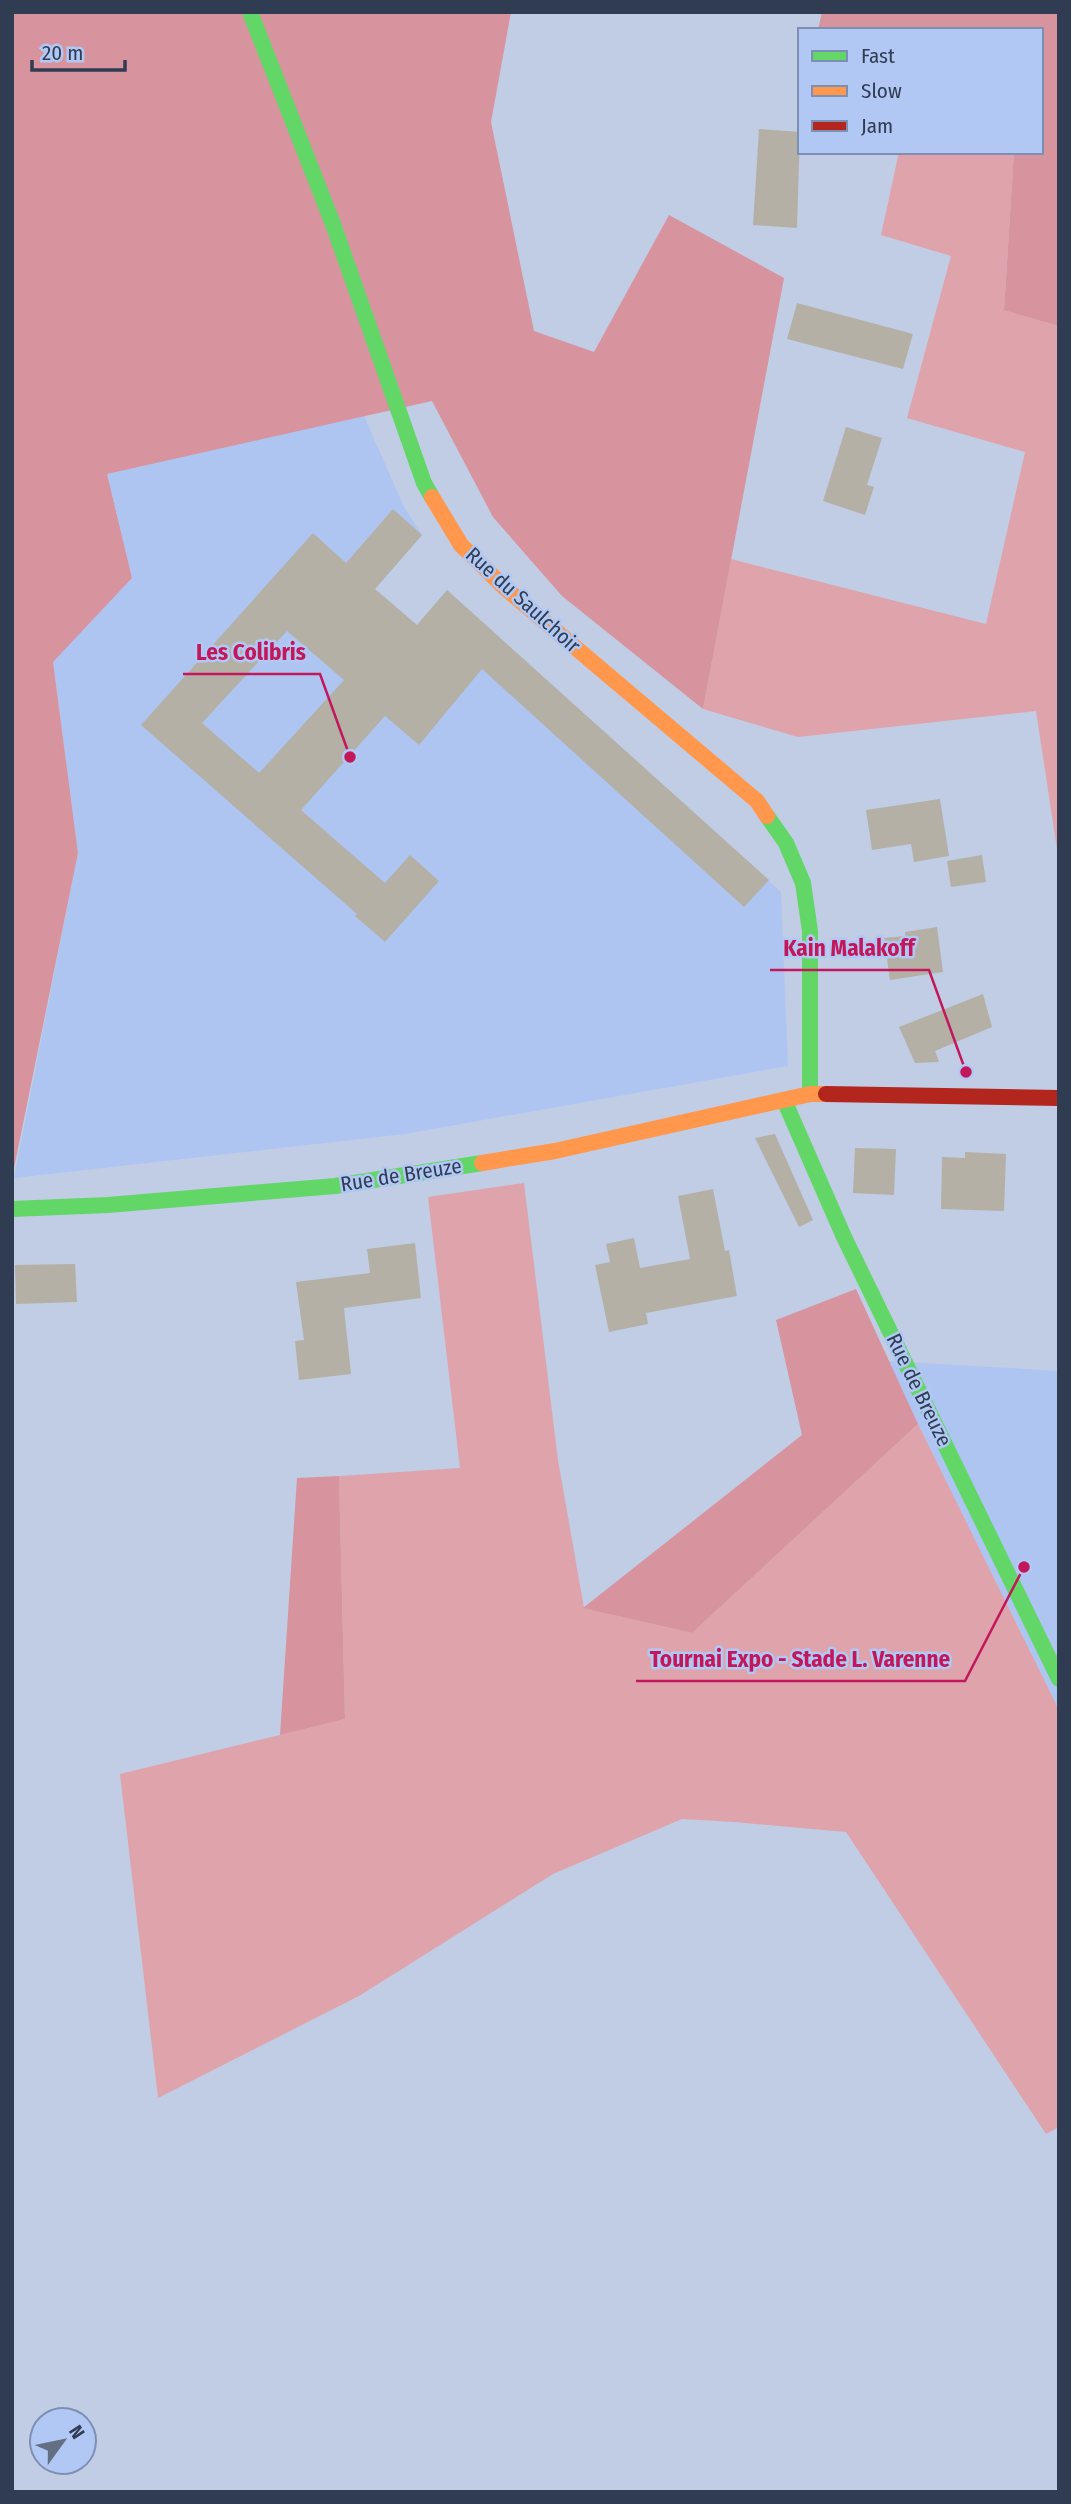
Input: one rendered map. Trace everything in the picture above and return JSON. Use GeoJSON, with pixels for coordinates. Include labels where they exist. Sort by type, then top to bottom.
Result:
{"type":"FeatureCollection","features":[{"type":"Feature","properties":{"kind":"street","name":"Rue du Saulchoir"},"geometry":{"type":"LineString","coordinates":[[250,12],[332,224],[424,483],[461,545],[505,588],[757,801],[786,843],[803,883],[810,931],[810,1094]]}},
{"type":"Feature","properties":{"kind":"street","name":"Rue de Breuze"},"geometry":{"type":"LineString","coordinates":[[12,1209],[108,1205],[335,1186],[555,1151],[810,1094],[1059,1098]]}},
{"type":"Feature","properties":{"kind":"street","name":"Rue de Breuze"},"geometry":{"type":"LineString","coordinates":[[784,1100],[844,1237],[1059,1679]]}},
{"type":"Feature","properties":{"kind":"shaded area"},"geometry":{"type":"Polygon","coordinates":[[[12,12],[511,12],[491,122],[534,331],[594,352],[669,215],[784,278],[703,709],[562,596],[493,517],[432,401],[107,474],[132,578],[53,662],[78,853],[12,1178],[12,12]]]}},
{"type":"Feature","properties":{"kind":"shaded area"},"geometry":{"type":"Polygon","coordinates":[[[822,12],[1059,12],[1059,326],[1004,310],[1014,154],[1043,154],[1043,28],[818,28],[822,12]]]}},
{"type":"Feature","properties":{"kind":"shaded area"},"geometry":{"type":"Polygon","coordinates":[[[899,154],[1014,154],[1004,309],[1059,326],[1059,862],[1036,711],[798,737],[703,709],[731,559],[986,624],[1025,452],[907,418],[951,256],[881,235],[899,154]]]}},
{"type":"Feature","properties":{"kind":"shaded area"},"geometry":{"type":"Polygon","coordinates":[[[364,416],[404,507],[422,535],[375,589],[417,625],[447,590],[781,892],[788,1066],[405,1134],[14,1178],[78,853],[53,661],[132,578],[107,474],[364,416]]]}},
{"type":"Feature","properties":{"kind":"shaded area"},"geometry":{"type":"Polygon","coordinates":[[[524,1183],[558,1460],[584,1608],[692,1633],[918,1424],[1059,1710],[1059,2127],[1046,2134],[846,1832],[682,1819],[553,1874],[359,1996],[158,2098],[120,1774],[345,1719],[339,1476],[460,1468],[428,1197],[524,1183]]]}},
{"type":"Feature","properties":{"kind":"shaded area"},"geometry":{"type":"Polygon","coordinates":[[[856,1289],[918,1424],[692,1633],[583,1608],[802,1435],[776,1320],[856,1289]]]}},
{"type":"Feature","properties":{"kind":"shaded area"},"geometry":{"type":"Polygon","coordinates":[[[887,1361],[1059,1371],[1059,1710],[918,1424],[887,1361]]]}},
{"type":"Feature","properties":{"kind":"shaded area"},"geometry":{"type":"Polygon","coordinates":[[[339,1476],[345,1719],[280,1735],[297,1478],[339,1476]]]}},
{"type":"Feature","properties":{"kind":"building"},"geometry":{"type":"Polygon","coordinates":[[[759,129],[798,132],[797,228],[753,225],[759,129]]]}},
{"type":"Feature","properties":{"kind":"building"},"geometry":{"type":"Polygon","coordinates":[[[797,303],[913,334],[903,369],[787,339],[797,303]]]}},
{"type":"Feature","properties":{"kind":"building"},"geometry":{"type":"Polygon","coordinates":[[[846,427],[882,438],[867,485],[874,487],[865,515],[823,501],[846,427]]]}},
{"type":"Feature","properties":{"kind":"building"},"geometry":{"type":"Polygon","coordinates":[[[393,509],[422,535],[375,589],[417,625],[447,590],[769,880],[744,907],[482,669],[419,745],[385,716],[301,810],[385,883],[410,855],[439,881],[385,942],[355,916],[357,914],[141,725],[313,533],[346,563],[393,509]],[[287,631],[202,723],[259,773],[344,680],[287,631]]]}},
{"type":"Feature","properties":{"kind":"building"},"geometry":{"type":"Polygon","coordinates":[[[940,799],[949,856],[914,862],[911,844],[872,850],[866,810],[940,799]]]}},
{"type":"Feature","properties":{"kind":"building"},"geometry":{"type":"Polygon","coordinates":[[[982,855],[986,882],[951,887],[947,861],[982,855]]]}},
{"type":"Feature","properties":{"kind":"building"},"geometry":{"type":"Polygon","coordinates":[[[937,927],[943,972],[890,980],[884,938],[905,936],[905,932],[937,927]]]}},
{"type":"Feature","properties":{"kind":"building"},"geometry":{"type":"Polygon","coordinates":[[[983,994],[992,1027],[935,1051],[939,1062],[915,1063],[899,1027],[983,994]]]}},
{"type":"Feature","properties":{"kind":"building"},"geometry":{"type":"Polygon","coordinates":[[[775,1134],[813,1220],[799,1227],[755,1138],[775,1134]]]}},
{"type":"Feature","properties":{"kind":"building"},"geometry":{"type":"Polygon","coordinates":[[[855,1148],[896,1149],[894,1195],[853,1193],[855,1148]]]}},
{"type":"Feature","properties":{"kind":"building"},"geometry":{"type":"Polygon","coordinates":[[[965,1152],[1006,1154],[1004,1211],[941,1209],[942,1157],[965,1158],[965,1152]]]}},
{"type":"Feature","properties":{"kind":"building"},"geometry":{"type":"Polygon","coordinates":[[[713,1189],[725,1251],[729,1250],[737,1296],[646,1313],[648,1324],[609,1332],[595,1265],[610,1262],[606,1244],[634,1238],[640,1268],[690,1259],[678,1196],[713,1189]]]}},
{"type":"Feature","properties":{"kind":"building"},"geometry":{"type":"Polygon","coordinates":[[[415,1243],[421,1298],[344,1308],[351,1374],[299,1380],[295,1341],[304,1340],[296,1282],[370,1273],[367,1249],[415,1243]]]}},
{"type":"Feature","properties":{"kind":"building"},"geometry":{"type":"Polygon","coordinates":[[[75,1264],[77,1302],[16,1304],[15,1265],[75,1264]]]}},
{"type":"Feature","properties":{"kind":"traffic: fast"},"geometry":{"type":"LineString","coordinates":[[250,12],[333,224],[424,483],[432,497]]}},
{"type":"Feature","properties":{"kind":"traffic: fast"},"geometry":{"type":"LineString","coordinates":[[767,816],[786,843],[803,883],[810,931],[810,1094]]}},
{"type":"Feature","properties":{"kind":"traffic: fast"},"geometry":{"type":"LineString","coordinates":[[784,1100],[844,1237],[1059,1679]]}},
{"type":"Feature","properties":{"kind":"traffic: fast"},"geometry":{"type":"LineString","coordinates":[[12,1209],[108,1205],[335,1186],[482,1163]]}},
{"type":"Feature","properties":{"kind":"traffic: slow"},"geometry":{"type":"LineString","coordinates":[[432,497],[461,545],[505,588],[757,801],[767,816]]}},
{"type":"Feature","properties":{"kind":"traffic: slow"},"geometry":{"type":"LineString","coordinates":[[482,1163],[555,1151],[810,1094],[826,1094]]}},
{"type":"Feature","properties":{"kind":"traffic: jam"},"geometry":{"type":"LineString","coordinates":[[826,1094],[1059,1098]]}},
{"type":"Feature","properties":{"kind":"place","name":"Les Colibris"},"geometry":{"type":"Point","coordinates":[350,757]}},
{"type":"Feature","properties":{"kind":"place","name":"Kain Malakoff"},"geometry":{"type":"Point","coordinates":[966,1072]}},
{"type":"Feature","properties":{"kind":"place","name":"Tournai Expo - Stade L. Varenne"},"geometry":{"type":"Point","coordinates":[1024,1567]}}]}
